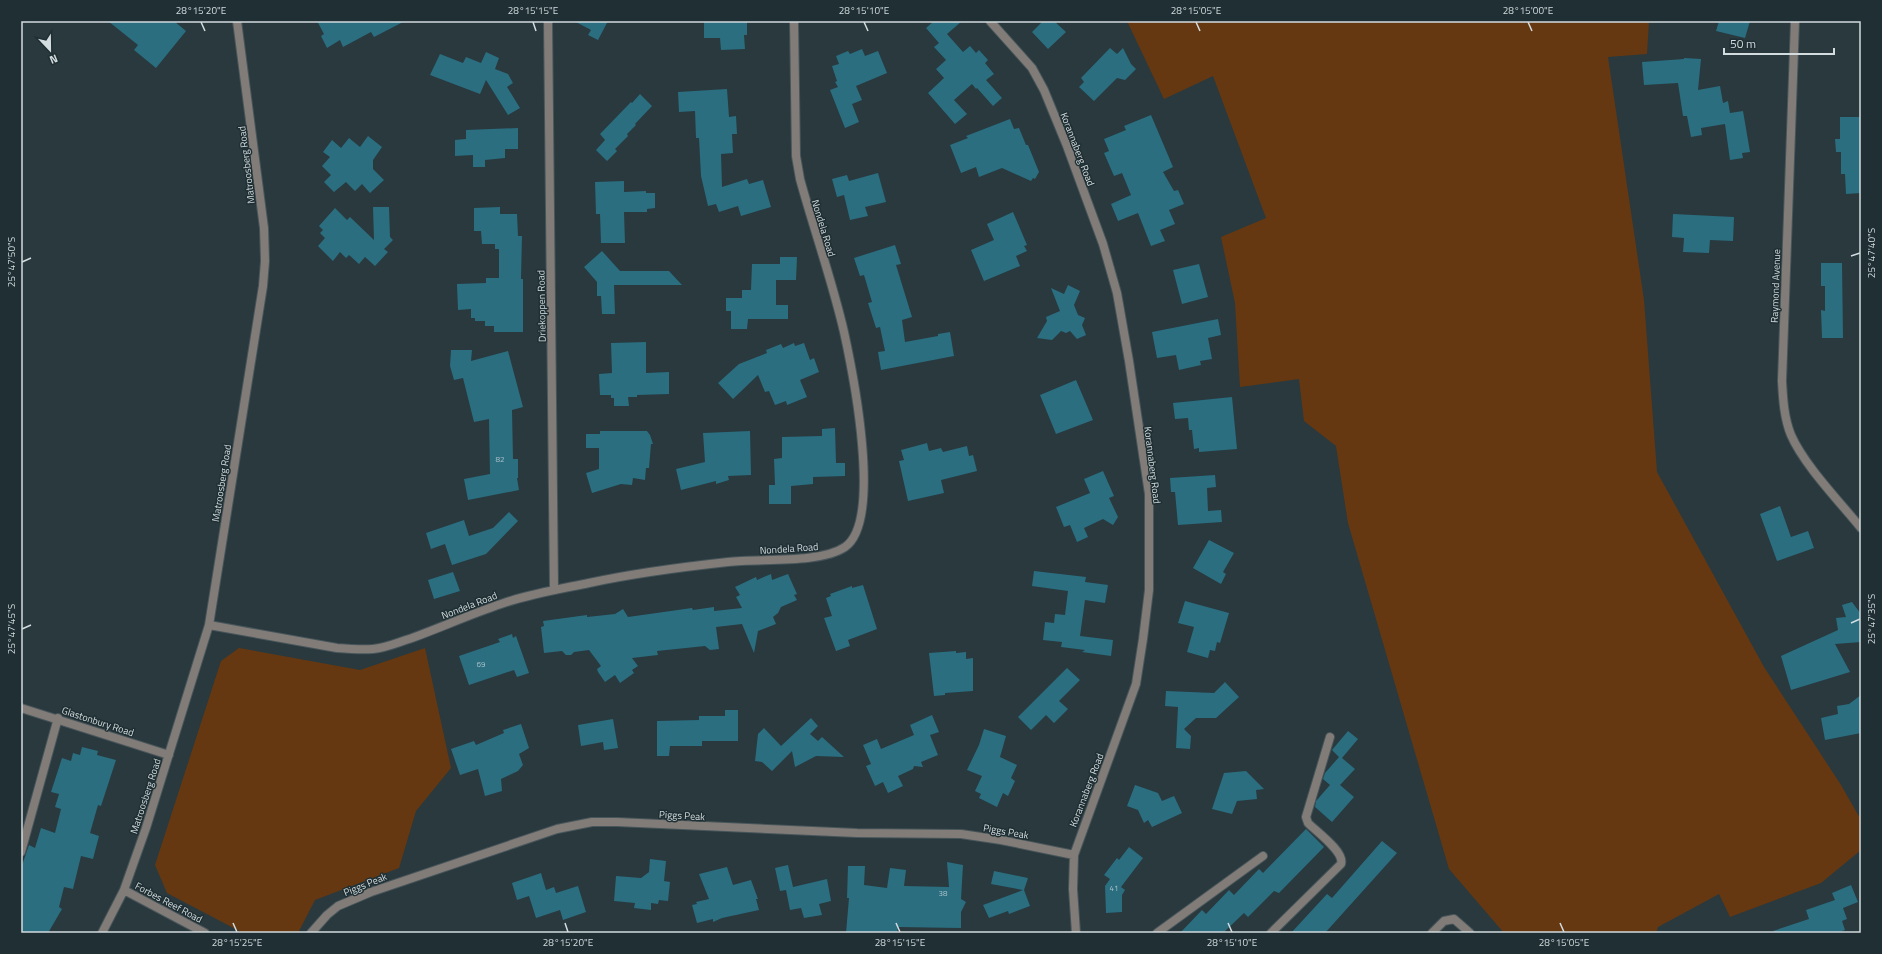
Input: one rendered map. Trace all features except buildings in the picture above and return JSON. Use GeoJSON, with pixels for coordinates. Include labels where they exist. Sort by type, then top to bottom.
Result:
{"type":"FeatureCollection","features":[{"type":"Feature","properties":{"kind":"street","name":"Matroosberg Road"},"geometry":{"type":"LineString","coordinates":[[102,933],[124,890],[169,755],[209,625],[263,286],[265,261],[263,220],[237,21]]}},
{"type":"Feature","properties":{"kind":"street","name":"Driekoppen Road"},"geometry":{"type":"LineString","coordinates":[[548,21],[554,590]]}},
{"type":"Feature","properties":{"kind":"street","name":"Nondela Road"},"geometry":{"type":"LineString","coordinates":[[209,625],[337,648],[355,650],[373,649],[418,636],[503,603],[554,590],[649,572],[724,562],[814,557],[830,554],[845,547],[856,536],[861,520],[864,489],[864,469],[857,403],[844,331],[800,179],[796,156],[794,21]]}},
{"type":"Feature","properties":{"kind":"street","name":"Korannaberg Road"},"geometry":{"type":"LineString","coordinates":[[990,21],[1032,68],[1044,90],[1067,146],[1103,244],[1117,294],[1129,361],[1149,494],[1149,590],[1136,684],[1074,855],[1073,889],[1076,933]]}},
{"type":"Feature","properties":{"kind":"street","name":"Raymond Avenue"},"geometry":{"type":"LineString","coordinates":[[1795,21],[1783,365],[1784,408],[1791,435],[1801,452],[1861,528]]}},
{"type":"Feature","properties":{"kind":"street","name":"Glastonbury Road"},"geometry":{"type":"LineString","coordinates":[[21,708],[58,718],[169,755]]}},
{"type":"Feature","properties":{"kind":"street"},"geometry":{"type":"LineString","coordinates":[[21,852],[58,718]]}},
{"type":"Feature","properties":{"kind":"street"},"geometry":{"type":"LineString","coordinates":[[1271,933],[1342,861],[1339,853],[1308,823],[1306,817],[1330,737]]}},
{"type":"Feature","properties":{"kind":"street","name":"Piggs Peak"},"geometry":{"type":"LineString","coordinates":[[312,933],[327,915],[338,906],[371,892],[557,829],[592,822],[625,822],[857,833],[961,834],[1002,840],[1074,855]]}},
{"type":"Feature","properties":{"kind":"street"},"geometry":{"type":"LineString","coordinates":[[1156,933],[1263,856]]}},
{"type":"Feature","properties":{"kind":"street","name":"Forbes Reef Road"},"geometry":{"type":"LineString","coordinates":[[124,890],[205,933]]}},
{"type":"Feature","properties":{"kind":"street"},"geometry":{"type":"LineString","coordinates":[[1432,933],[1444,920],[1454,919],[1470,933]]}},
{"type":"Feature","properties":{"kind":"shaded area"},"geometry":{"type":"Polygon","coordinates":[[[1127,21],[1649,21],[1647,54],[1608,57],[1644,300],[1657,472],[1764,667],[1841,785],[1861,820],[1861,850],[1821,883],[1730,917],[1719,894],[1658,927],[1656,933],[1504,933],[1449,869],[1348,523],[1336,446],[1304,421],[1299,379],[1240,387],[1235,303],[1221,237],[1266,218],[1213,76],[1164,99],[1127,21]]]}},
{"type":"Feature","properties":{"kind":"shaded area"},"geometry":{"type":"Polygon","coordinates":[[[239,648],[360,670],[425,648],[451,768],[416,811],[399,868],[315,900],[298,933],[243,933],[167,893],[155,865],[221,661],[239,648]]]}}]}
